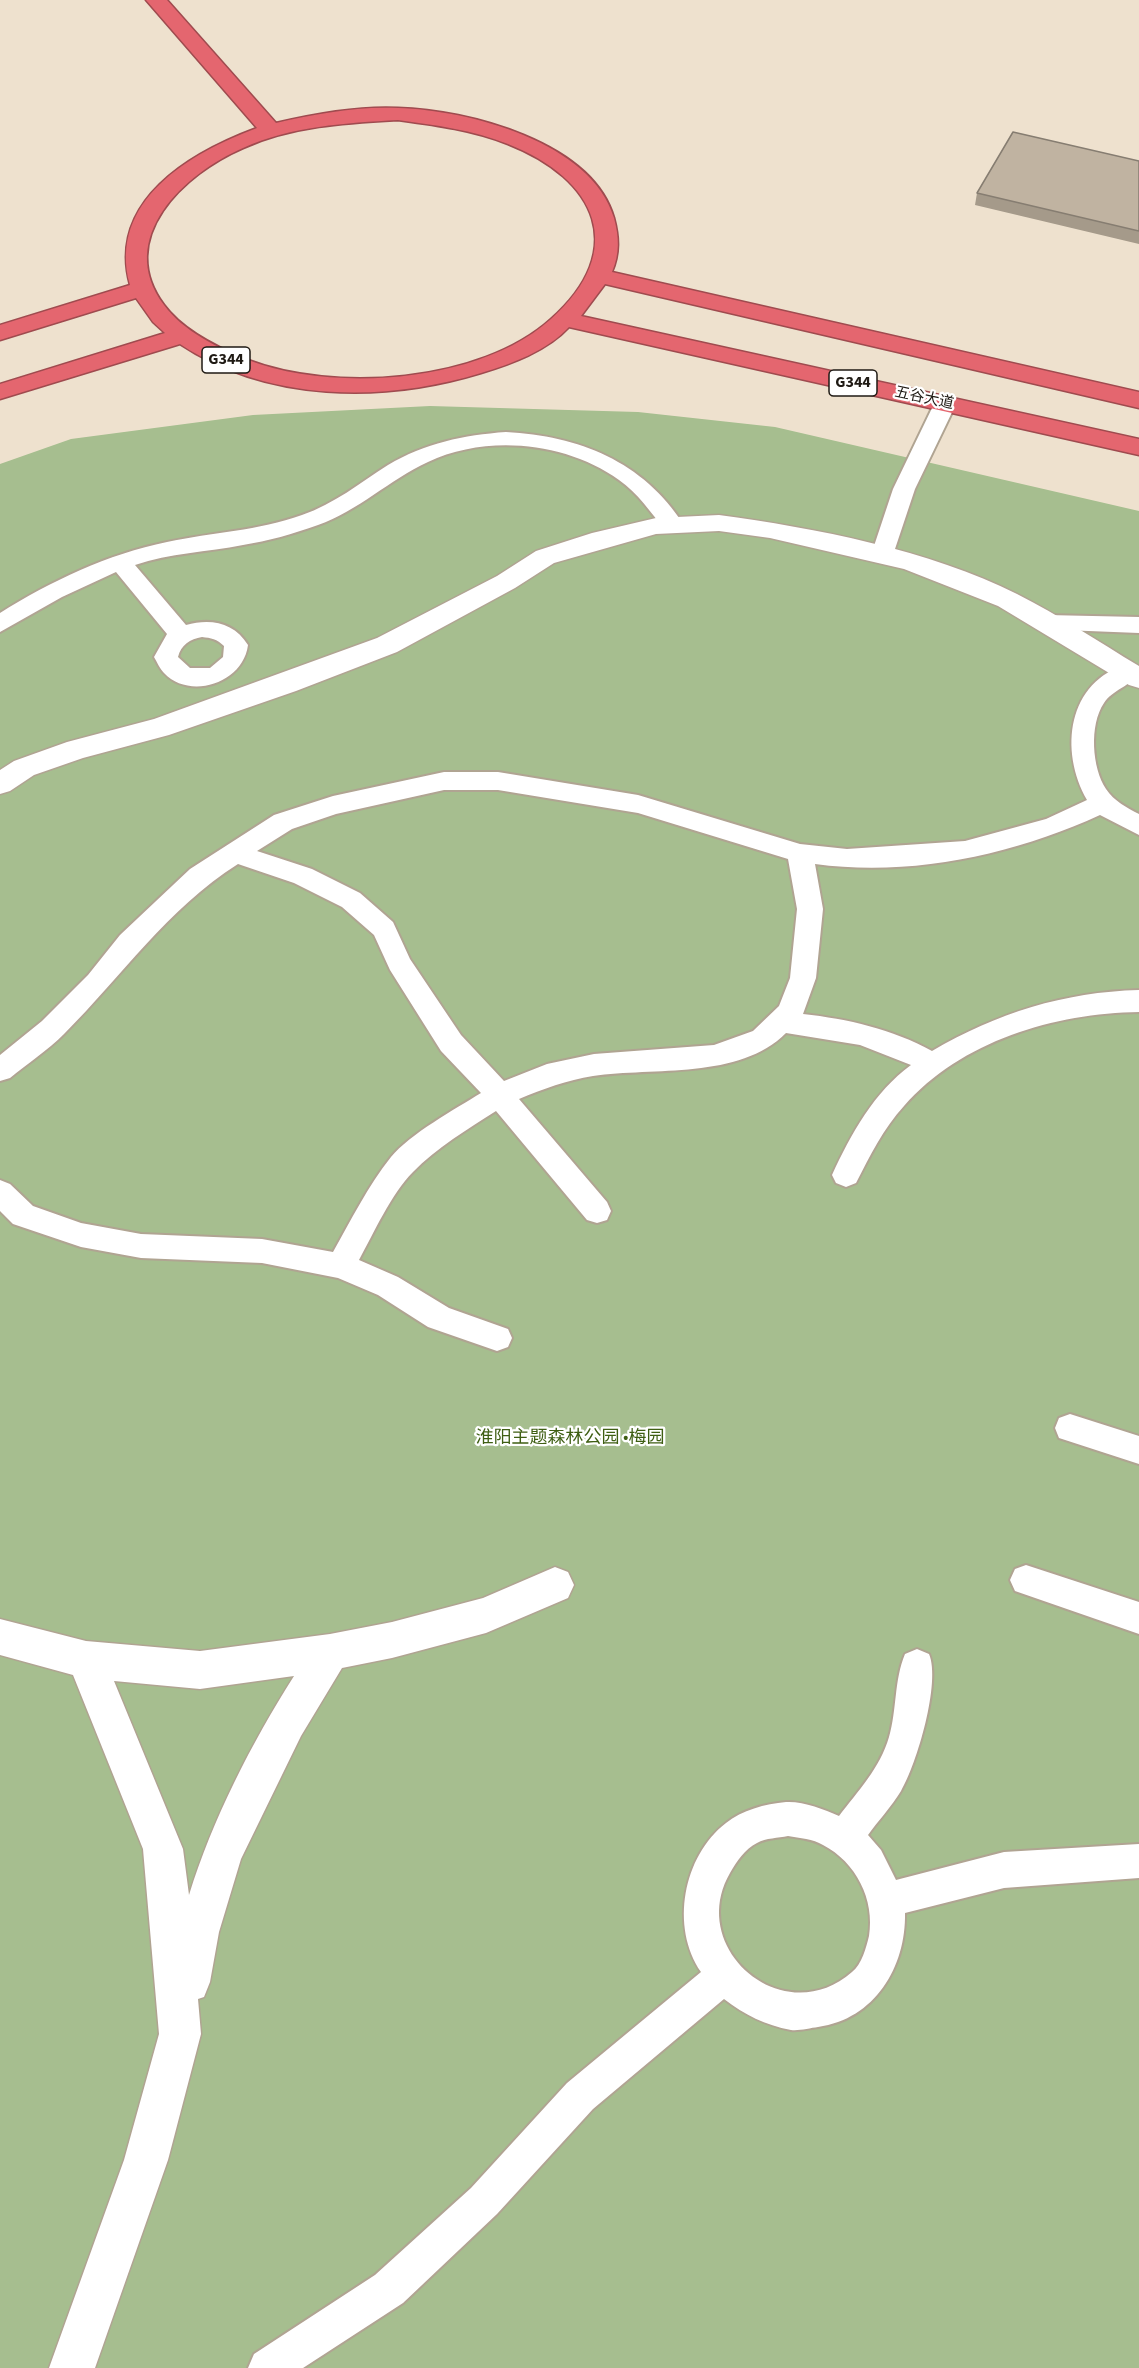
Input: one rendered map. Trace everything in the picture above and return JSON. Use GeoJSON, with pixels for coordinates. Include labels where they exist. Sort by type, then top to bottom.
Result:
{"type":"FeatureCollection","features":[{"type":"Feature","properties":{"kind":"highway"},"geometry":{"type":"LineString","coordinates":[[156,0],[270,130]]}},
{"type":"Feature","properties":{"kind":"highway","name":"G344"},"geometry":{"type":"LineString","coordinates":[[398,114],[461,121],[518,139],[564,165],[595,198],[608,236],[601,276],[567,320],[517,353],[462,372],[376,386],[301,382],[234,364],[181,336],[157,314],[142,289],[134,251],[146,214],[175,180],[217,152],[270,130],[332,117],[398,114]]}},
{"type":"Feature","properties":{"kind":"highway"},"geometry":{"type":"LineString","coordinates":[[601,276],[1139,399]]}},
{"type":"Feature","properties":{"kind":"highway"},"geometry":{"type":"LineString","coordinates":[[0,333],[142,289]]}},
{"type":"Feature","properties":{"kind":"highway","name":"五谷大道"},"geometry":{"type":"LineString","coordinates":[[567,320],[1139,447]]}},
{"type":"Feature","properties":{"kind":"highway"},"geometry":{"type":"LineString","coordinates":[[0,392],[181,336]]}},
{"type":"Feature","properties":{"kind":"street"},"geometry":{"type":"LineString","coordinates":[[0,784],[24,768],[77,749],[159,728],[286,684],[387,645],[506,582],[545,557],[601,539],[656,526],[719,523],[739,526],[882,555],[960,579],[1007,600],[1134,675]]}},
{"type":"Feature","properties":{"kind":"street"},"geometry":{"type":"LineString","coordinates":[[0,1637],[86,1660],[200,1670],[330,1652],[486,1615],[555,1585]]}},
{"type":"Feature","properties":{"kind":"street"},"geometry":{"type":"LineString","coordinates":[[72,2368],[146,2160],[180,2034],[198,1932],[222,1853],[287,1722],[330,1652]]}},
{"type":"Feature","properties":{"kind":"street"},"geometry":{"type":"LineString","coordinates":[[86,1660],[163,1849],[172,1926],[180,2034]]}},
{"type":"Feature","properties":{"kind":"lane"},"geometry":{"type":"LineString","coordinates":[[882,555],[904,489],[945,404]]}},
{"type":"Feature","properties":{"kind":"lane"},"geometry":{"type":"LineString","coordinates":[[0,624],[91,574],[151,552],[268,533],[309,520],[342,506],[369,487],[432,452],[468,441],[506,438],[538,441],[585,453],[627,475],[651,497],[673,525]]}},
{"type":"Feature","properties":{"kind":"lane"},"geometry":{"type":"LineString","coordinates":[[121,563],[181,635]]}},
{"type":"Feature","properties":{"kind":"lane"},"geometry":{"type":"LineString","coordinates":[[1046,623],[1139,625]]}},
{"type":"Feature","properties":{"kind":"lane"},"geometry":{"type":"LineString","coordinates":[[202,629],[214,630],[232,638],[236,645],[234,661],[218,674],[207,678],[184,676],[168,665],[167,649],[181,635],[202,629]]}},
{"type":"Feature","properties":{"kind":"lane"},"geometry":{"type":"LineString","coordinates":[[218,674],[235,701]]}},
{"type":"Feature","properties":{"kind":"lane"},"geometry":{"type":"LineString","coordinates":[[1134,675],[1103,688],[1091,703],[1084,725],[1082,748],[1085,767],[1103,803],[1139,826]]}},
{"type":"Feature","properties":{"kind":"lane"},"geometry":{"type":"LineString","coordinates":[[0,1070],[17,1059],[51,1029],[97,982],[129,942],[199,876],[283,822],[333,804],[444,781],[498,781],[638,804],[800,853],[848,859],[913,856],[965,850],[1053,826],[1103,803]]}},
{"type":"Feature","properties":{"kind":"lane"},"geometry":{"type":"LineString","coordinates":[[235,853],[303,876],[351,900],[384,929],[399,963],[420,999],[451,1043],[500,1095],[597,1211]]}},
{"type":"Feature","properties":{"kind":"lane"},"geometry":{"type":"LineString","coordinates":[[341,1266],[371,1211],[402,1164],[450,1126],[500,1095],[547,1076],[594,1065],[714,1056],[763,1039],[790,1012],[803,978],[810,909],[800,853]]}},
{"type":"Feature","properties":{"kind":"lane"},"geometry":{"type":"LineString","coordinates":[[846,1175],[859,1146],[886,1108],[917,1076],[970,1042],[1014,1024],[1072,1005],[1139,1001]]}},
{"type":"Feature","properties":{"kind":"lane"},"geometry":{"type":"LineString","coordinates":[[780,1022],[870,1035],[903,1046],[935,1065]]}},
{"type":"Feature","properties":{"kind":"lane"},"geometry":{"type":"LineString","coordinates":[[0,1192],[23,1215],[81,1235],[141,1246],[262,1251],[341,1266],[388,1286],[439,1318],[497,1338]]}},
{"type":"Feature","properties":{"kind":"lane"},"geometry":{"type":"LineString","coordinates":[[1070,1428],[1139,1450]]}},
{"type":"Feature","properties":{"kind":"lane"},"geometry":{"type":"LineString","coordinates":[[1026,1580],[1139,1617]]}},
{"type":"Feature","properties":{"kind":"lane"},"geometry":{"type":"LineString","coordinates":[[844,1837],[889,1779],[906,1736],[917,1665]]}},
{"type":"Feature","properties":{"kind":"lane"},"geometry":{"type":"LineString","coordinates":[[788,1819],[818,1824],[844,1837],[867,1859],[882,1889],[884,1900],[889,1922],[883,1954],[868,1983],[844,2003],[813,2014],[780,2013],[749,2000],[723,1977],[707,1949],[700,1918],[703,1887],[714,1860],[734,1837],[759,1824],[788,1819]]}},
{"type":"Feature","properties":{"kind":"lane"},"geometry":{"type":"LineString","coordinates":[[884,1900],[1004,1870],[1139,1861]]}},
{"type":"Feature","properties":{"kind":"lane"},"geometry":{"type":"LineString","coordinates":[[268,2368],[389,2289],[484,2200],[580,2096],[723,1977]]}},
{"type":"Feature","properties":{"kind":"green space","name":"淮阳主题森林公园 •梅园"},"geometry":{"type":"Polygon","coordinates":[[[430,406],[638,412],[775,427],[1139,511],[1139,2368],[0,2368],[0,464],[71,439],[253,415],[430,406]]]}},
{"type":"Feature","properties":{"kind":"building"},"geometry":{"type":"Polygon","coordinates":[[[1013,132],[1139,161],[1139,231],[977,193],[1013,132]]]}}]}
